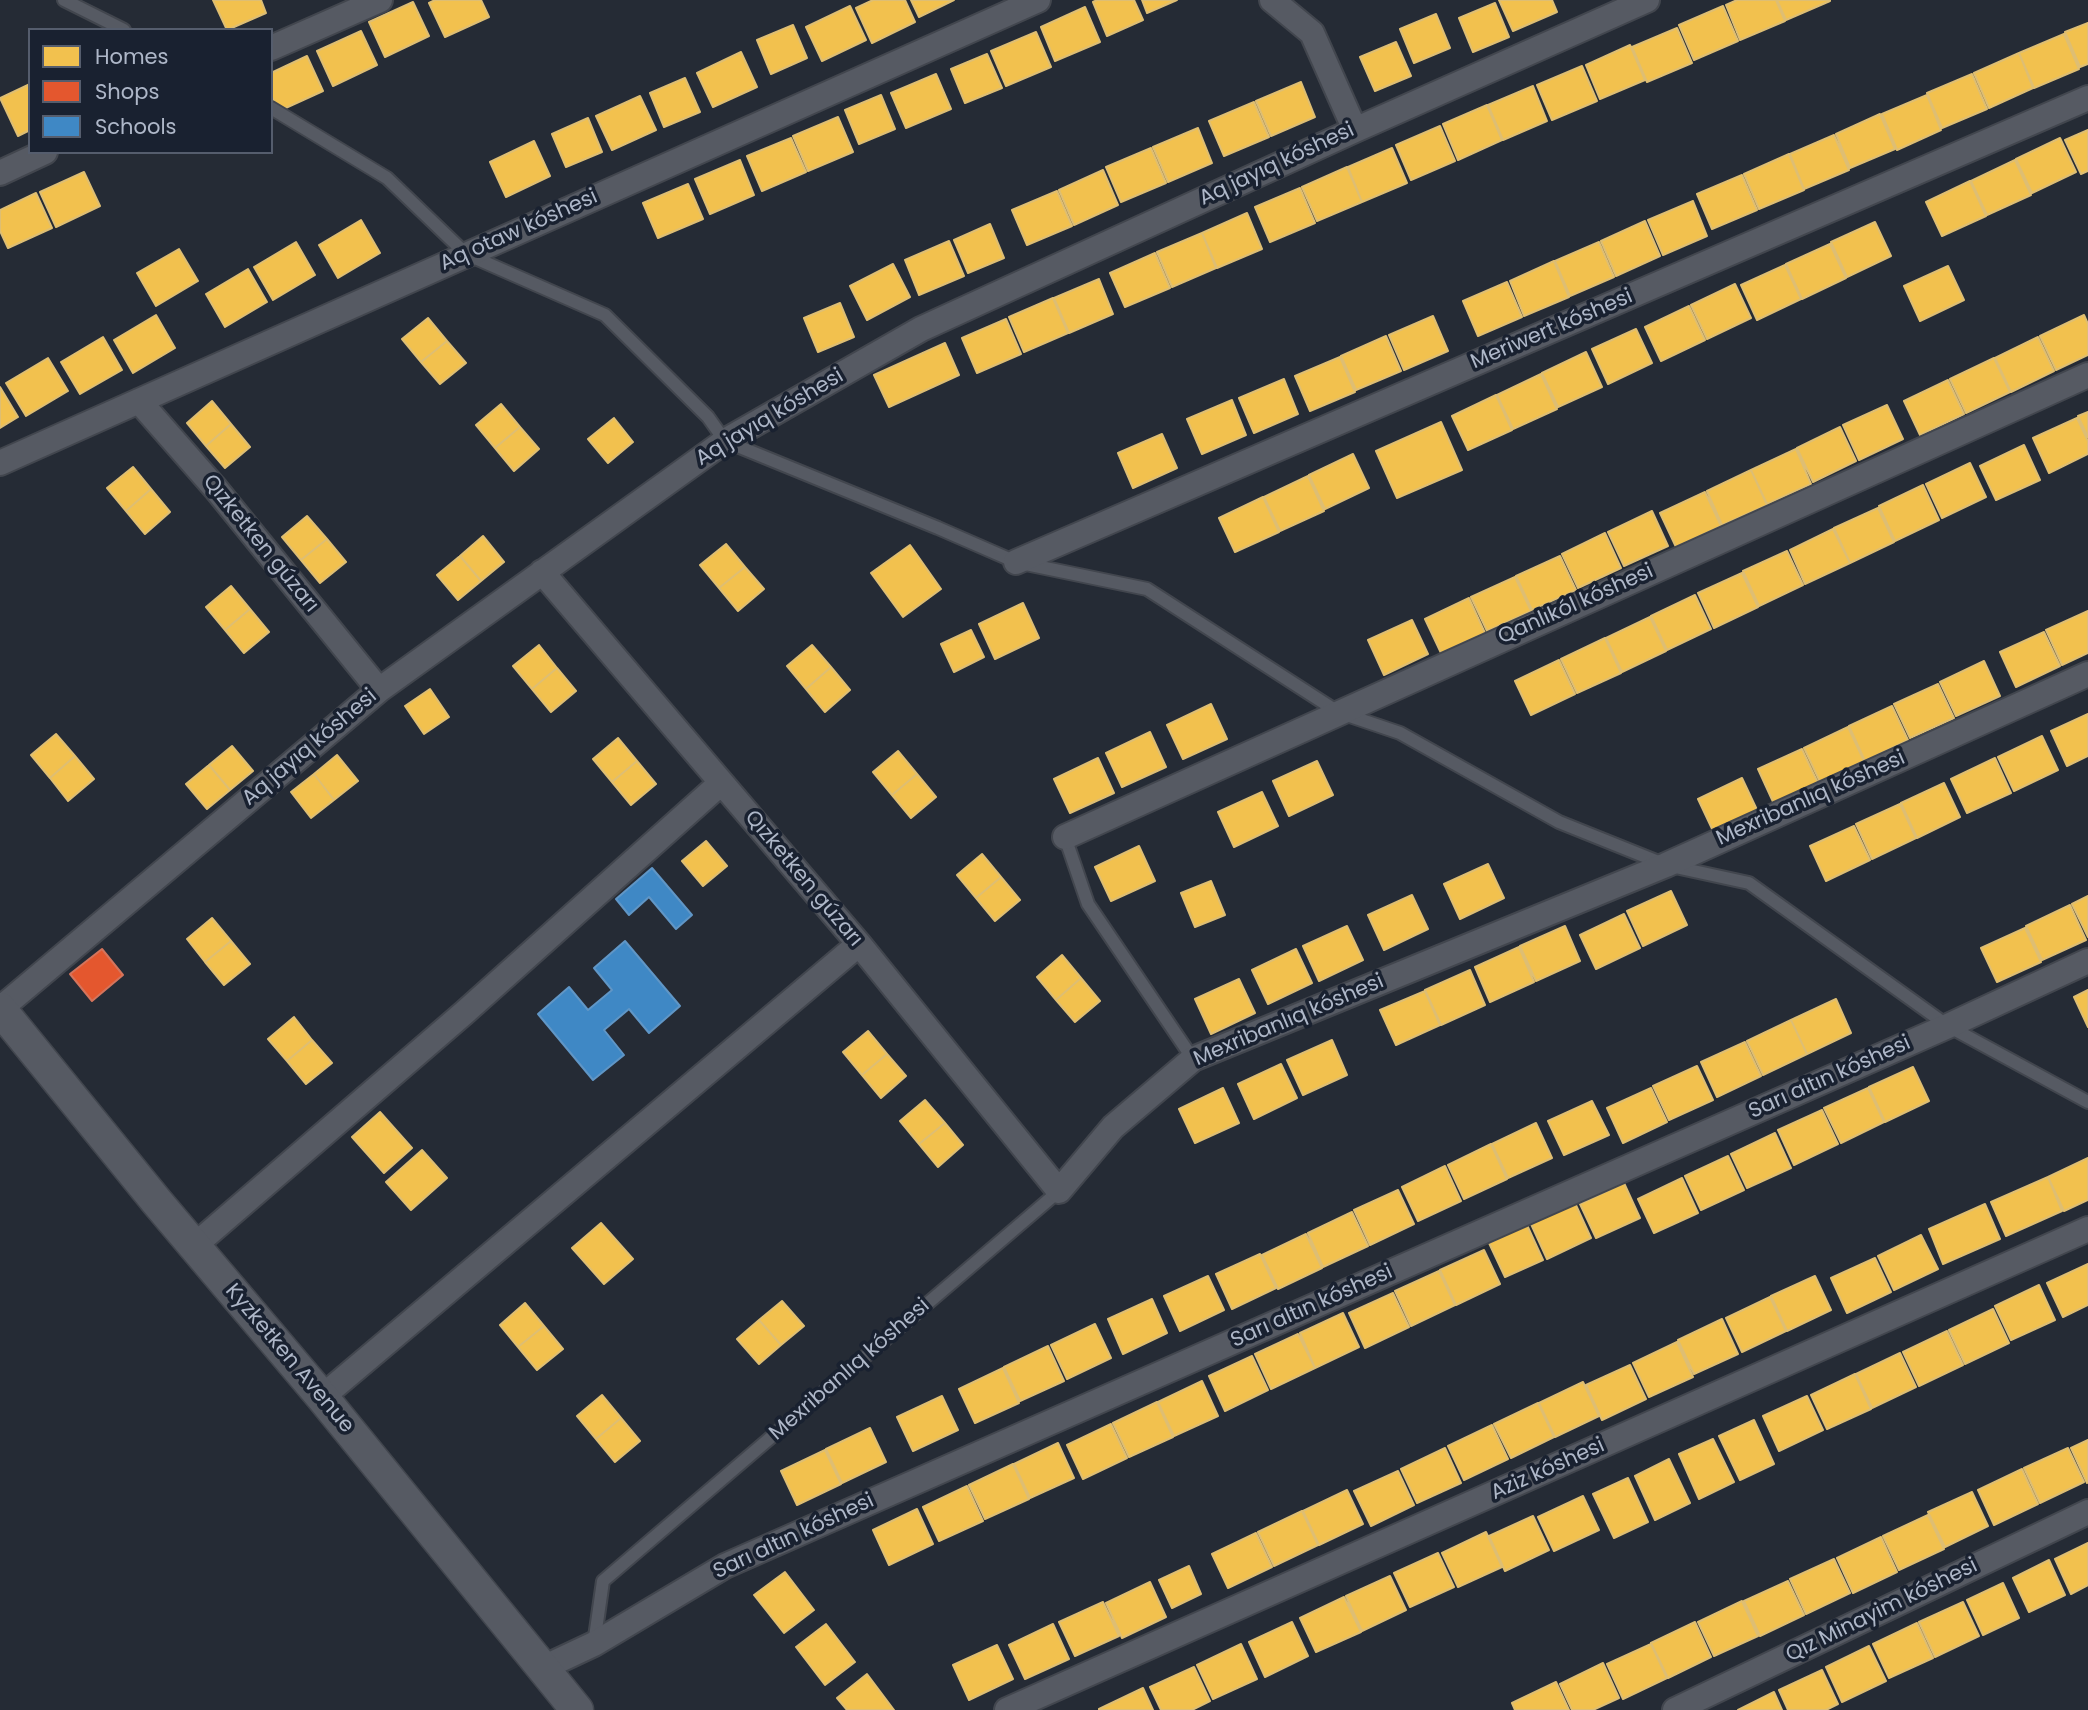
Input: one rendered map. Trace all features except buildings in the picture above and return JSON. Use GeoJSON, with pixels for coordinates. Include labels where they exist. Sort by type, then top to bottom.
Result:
{"type":"FeatureCollection","features":[{"type":"Feature","properties":{"kind":"street"},"geometry":{"type":"LineString","coordinates":[[273,47],[380,0]]}},
{"type":"Feature","properties":{"kind":"street","name":"Aq otaw kóshesi"},"geometry":{"type":"LineString","coordinates":[[0,463],[1038,0]]}},
{"type":"Feature","properties":{"kind":"street"},"geometry":{"type":"LineString","coordinates":[[1272,0],[1312,33],[1355,130]]}},
{"type":"Feature","properties":{"kind":"street","name":"Aq jayıq kóshesi"},"geometry":{"type":"LineString","coordinates":[[0,1009],[379,690],[725,441],[921,329],[1355,130],[1647,0]]}},
{"type":"Feature","properties":{"kind":"street","name":"Meriwert kóshesi"},"geometry":{"type":"LineString","coordinates":[[1016,562],[2088,98]]}},
{"type":"Feature","properties":{"kind":"street"},"geometry":{"type":"LineString","coordinates":[[0,173],[41,154]]}},
{"type":"Feature","properties":{"kind":"street","name":"Qanlıkól kóshesi"},"geometry":{"type":"LineString","coordinates":[[1065,837],[2088,375]]}},
{"type":"Feature","properties":{"kind":"street","name":"Qızketken gúzarı"},"geometry":{"type":"LineString","coordinates":[[139,401],[216,489],[379,690]]}},
{"type":"Feature","properties":{"kind":"street","name":"Qızketken gúzarı"},"geometry":{"type":"LineString","coordinates":[[542,572],[859,944],[1059,1191]]}},
{"type":"Feature","properties":{"kind":"street","name":"Mexribanlıq kóshesi"},"geometry":{"type":"LineString","coordinates":[[1059,1191],[1113,1127],[1193,1059],[1665,865],[2088,674]]}},
{"type":"Feature","properties":{"kind":"street"},"geometry":{"type":"LineString","coordinates":[[194,1246],[464,1013],[722,783]]}},
{"type":"Feature","properties":{"kind":"street"},"geometry":{"type":"LineString","coordinates":[[322,1397],[859,944]]}},
{"type":"Feature","properties":{"kind":"street","name":"Sarı altın kóshesi"},"geometry":{"type":"LineString","coordinates":[[543,1668],[594,1644],[725,1566],[1948,1026],[2088,961]]}},
{"type":"Feature","properties":{"kind":"street","name":"Kyzketken Avenue"},"geometry":{"type":"LineString","coordinates":[[0,1009],[577,1710]]}},
{"type":"Feature","properties":{"kind":"street","name":"Aziz kóshesi"},"geometry":{"type":"LineString","coordinates":[[1007,1710],[2088,1229]]}},
{"type":"Feature","properties":{"kind":"street","name":"Qız Minayim kóshesi"},"geometry":{"type":"LineString","coordinates":[[1675,1710],[2088,1511]]}},
{"type":"Feature","properties":{"kind":"lane"},"geometry":{"type":"LineString","coordinates":[[64,0],[120,28]]}},
{"type":"Feature","properties":{"kind":"lane"},"geometry":{"type":"LineString","coordinates":[[273,109],[387,178],[466,254],[605,315],[708,417],[725,441],[1016,562],[1147,589],[1338,712],[1400,733],[1559,822],[1665,865],[1748,884],[1948,1026],[2088,1102]]}},
{"type":"Feature","properties":{"kind":"lane"},"geometry":{"type":"LineString","coordinates":[[1065,837],[1087,904],[1193,1059]]}},
{"type":"Feature","properties":{"kind":"lane","name":"Mexribanlıq kóshesi"},"geometry":{"type":"LineString","coordinates":[[594,1644],[603,1581],[1059,1191]]}}]}
